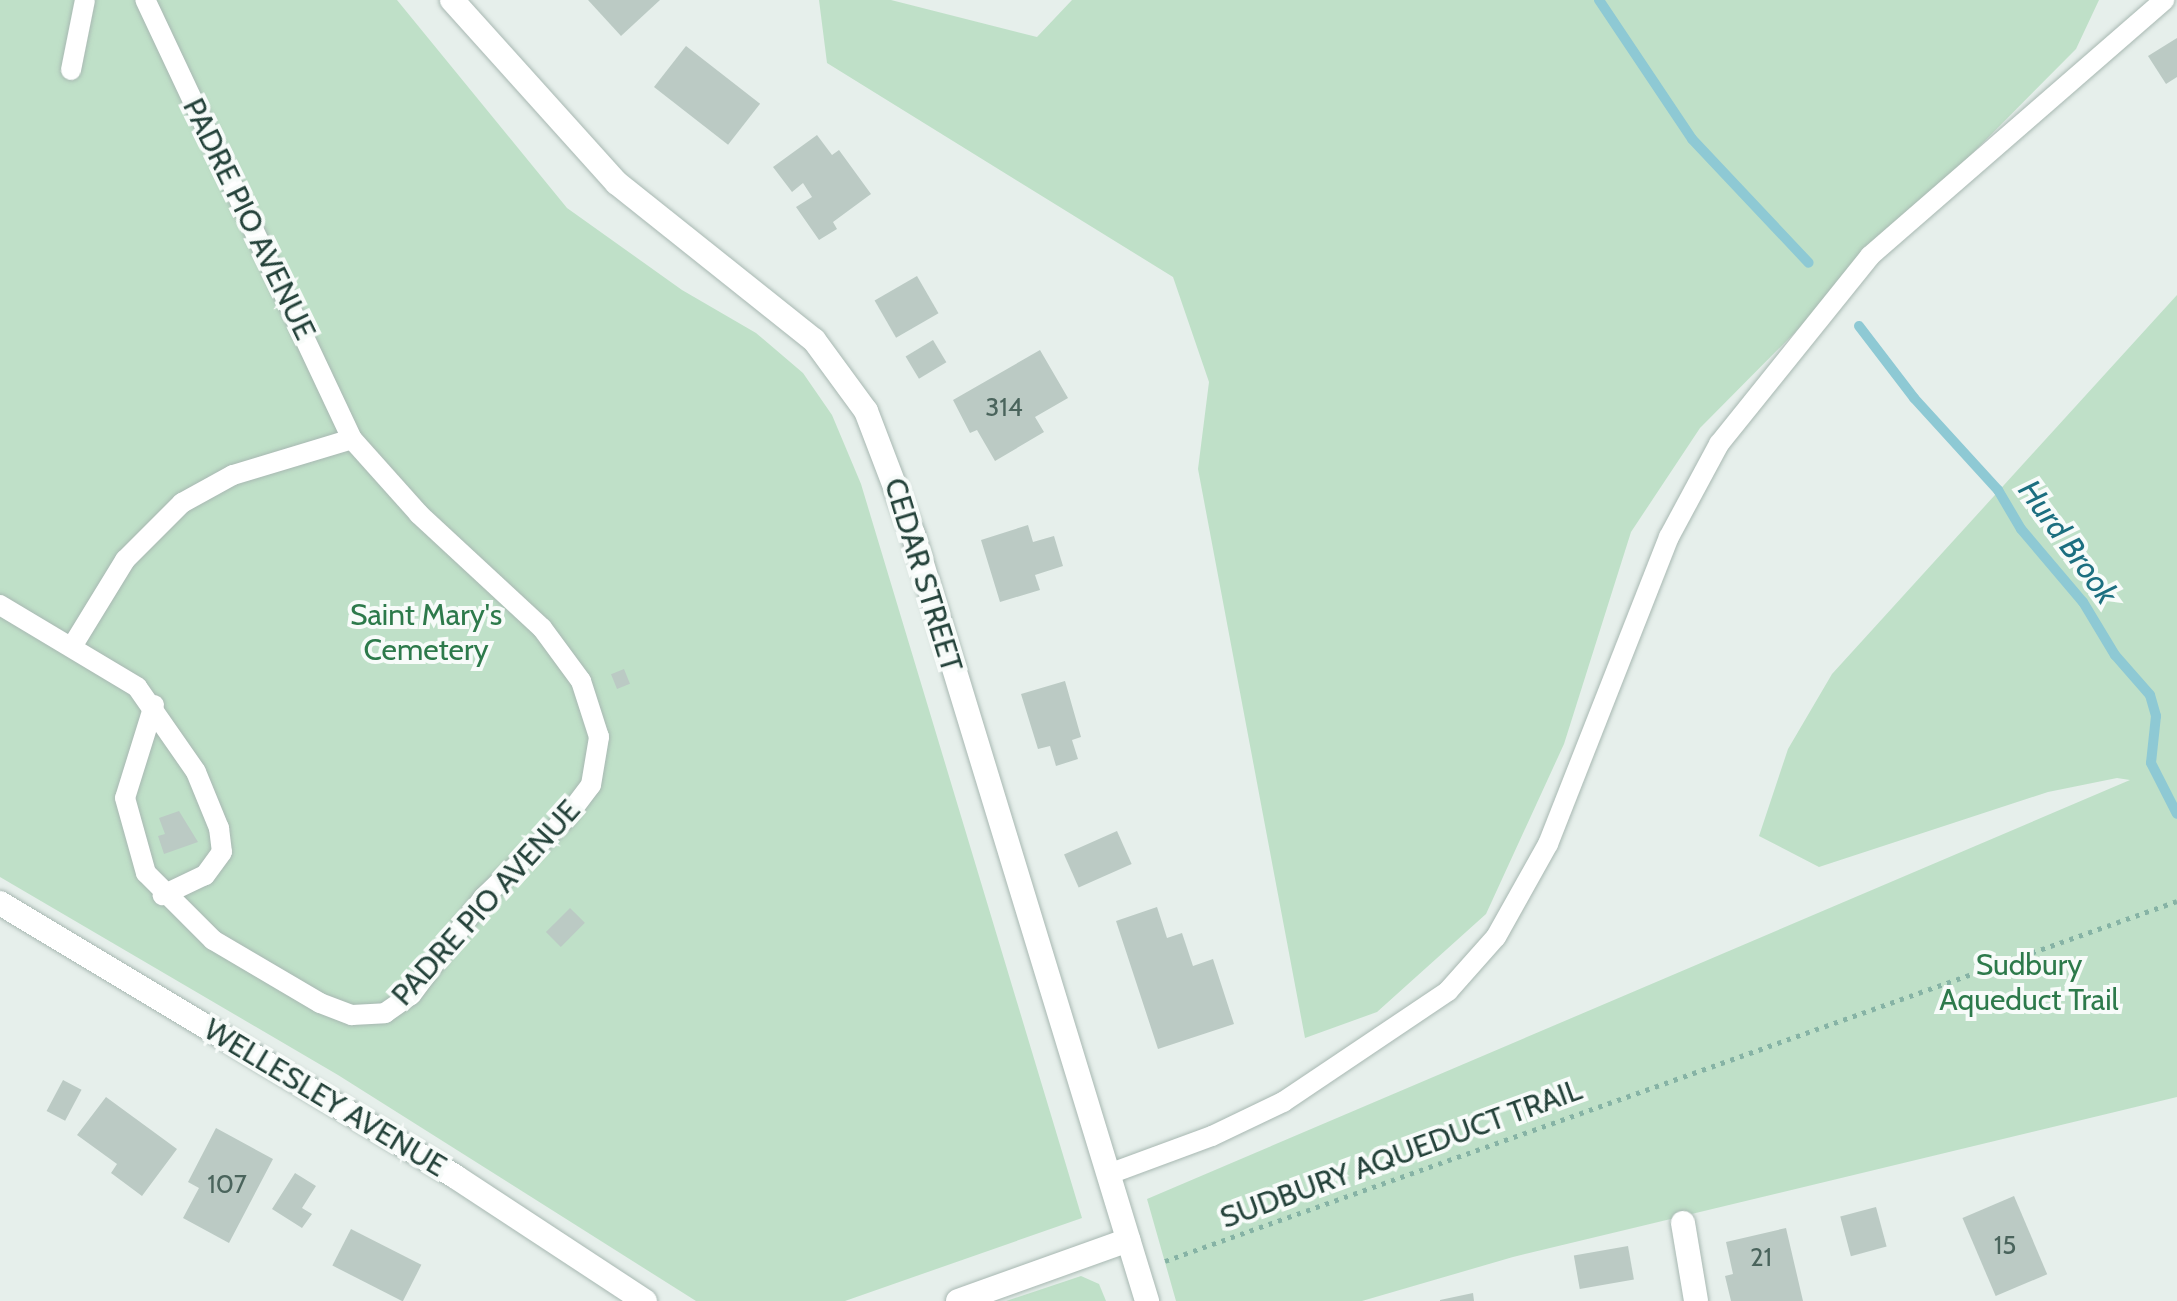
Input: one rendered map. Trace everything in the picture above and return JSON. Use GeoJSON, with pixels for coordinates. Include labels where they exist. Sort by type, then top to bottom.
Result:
{"type":"FeatureCollection","features":[{"type":"Feature","properties":{"kind":"street","name":"CEDAR STREET"},"geometry":{"type":"LineString","coordinates":[[452,0],[617,183],[788,316],[828,355],[860,400],[886,455],[913,534],[1147,1301]]}},
{"type":"Feature","properties":{"kind":"street","name":"WELLESLEY AVENUE"},"geometry":{"type":"LineString","coordinates":[[0,903],[465,1182],[645,1301]]}},
{"type":"Feature","properties":{"kind":"street"},"geometry":{"type":"LineString","coordinates":[[1683,1223],[1696,1301]]}},
{"type":"Feature","properties":{"kind":"street"},"geometry":{"type":"LineString","coordinates":[[958,1301],[1128,1240]]}},
{"type":"Feature","properties":{"kind":"lane"},"geometry":{"type":"LineString","coordinates":[[71,70],[85,0]]}},
{"type":"Feature","properties":{"kind":"lane","name":"PADRE PIO AVENUE"},"geometry":{"type":"LineString","coordinates":[[145,0],[352,439],[419,514],[563,651],[586,693],[599,737],[591,785],[566,818],[483,898],[411,995],[385,1013],[352,1015],[320,1003],[213,940],[163,895],[146,873],[125,798],[154,705]]}},
{"type":"Feature","properties":{"kind":"lane"},"geometry":{"type":"LineString","coordinates":[[1109,1174],[1272,1108],[1448,991],[1496,937],[1548,844],[1669,537],[1719,444],[1870,256],[2164,0]]}},
{"type":"Feature","properties":{"kind":"lane"},"geometry":{"type":"LineString","coordinates":[[73,645],[125,560],[182,503],[233,475],[352,439]]}},
{"type":"Feature","properties":{"kind":"lane"},"geometry":{"type":"LineString","coordinates":[[0,605],[73,645],[137,687],[154,705],[196,772],[223,840],[214,869],[163,895]]}},
{"type":"Feature","properties":{"kind":"path","name":"SUDBURY AQUEDUCT TRAIL"},"geometry":{"type":"LineString","coordinates":[[1138,1271],[2177,901]]}},
{"type":"Feature","properties":{"kind":"green space","name":"Saint Mary's Cemetery"},"geometry":{"type":"Polygon","coordinates":[[[0,0],[397,0],[567,208],[682,290],[756,333],[803,373],[832,415],[861,484],[1082,1218],[845,1301],[696,1301],[338,1075],[0,877],[0,0]]]}},
{"type":"Feature","properties":{"kind":"green space"},"geometry":{"type":"Polygon","coordinates":[[[819,0],[891,0],[1037,37],[1072,0],[2099,0],[2076,49],[1700,428],[1631,532],[1564,744],[1486,914],[1377,1012],[1305,1038],[1198,469],[1209,382],[1173,277],[827,63],[819,0]]]}},
{"type":"Feature","properties":{"kind":"green space","name":"Sudbury Aqueduct Trail"},"geometry":{"type":"Polygon","coordinates":[[[2177,295],[2177,1097],[1513,1257],[1362,1301],[1176,1301],[1147,1199],[2130,780],[2117,778],[2048,792],[1819,867],[1759,836],[1788,749],[1832,674],[2177,295]]]}},
{"type":"Feature","properties":{"kind":"green space"},"geometry":{"type":"Polygon","coordinates":[[[1081,1276],[1099,1284],[1106,1301],[1006,1301],[1081,1276]]]}},
{"type":"Feature","properties":{"kind":"building"},"geometry":{"type":"Polygon","coordinates":[[[588,0],[660,0],[621,36],[588,0]]]}},
{"type":"Feature","properties":{"kind":"building"},"geometry":{"type":"Polygon","coordinates":[[[2177,38],[2177,77],[2166,84],[2148,56],[2177,38]]]}},
{"type":"Feature","properties":{"kind":"building"},"geometry":{"type":"Polygon","coordinates":[[[686,46],[760,104],[728,145],[654,87],[686,46]]]}},
{"type":"Feature","properties":{"kind":"building"},"geometry":{"type":"Polygon","coordinates":[[[817,135],[832,155],[839,150],[871,194],[833,222],[837,229],[819,240],[796,207],[812,197],[803,183],[792,192],[773,167],[817,135]]]}},
{"type":"Feature","properties":{"kind":"building"},"geometry":{"type":"Polygon","coordinates":[[[917,276],[938,313],[896,338],[875,300],[917,276]]]}},
{"type":"Feature","properties":{"kind":"building"},"geometry":{"type":"Polygon","coordinates":[[[933,340],[946,362],[919,379],[906,356],[933,340]]]}},
{"type":"Feature","properties":{"kind":"building"},"geometry":{"type":"Polygon","coordinates":[[[1040,350],[1068,398],[1035,417],[1044,432],[995,461],[977,430],[970,433],[953,400],[1040,350]]]}},
{"type":"Feature","properties":{"kind":"building"},"geometry":{"type":"Polygon","coordinates":[[[1028,525],[1033,542],[1054,536],[1063,566],[1035,575],[1040,590],[1000,602],[981,540],[1028,525]]]}},
{"type":"Feature","properties":{"kind":"building"},"geometry":{"type":"Polygon","coordinates":[[[624,669],[630,684],[617,689],[611,674],[624,669]]]}},
{"type":"Feature","properties":{"kind":"building"},"geometry":{"type":"Polygon","coordinates":[[[1065,681],[1081,737],[1072,740],[1078,759],[1056,766],[1050,746],[1038,749],[1021,694],[1065,681]]]}},
{"type":"Feature","properties":{"kind":"building"},"geometry":{"type":"Polygon","coordinates":[[[179,811],[198,842],[164,854],[158,836],[165,834],[159,818],[179,811]]]}},
{"type":"Feature","properties":{"kind":"building"},"geometry":{"type":"Polygon","coordinates":[[[1117,831],[1132,864],[1079,887],[1064,855],[1117,831]]]}},
{"type":"Feature","properties":{"kind":"building"},"geometry":{"type":"Polygon","coordinates":[[[1157,907],[1167,938],[1182,933],[1193,966],[1213,959],[1234,1024],[1158,1049],[1116,921],[1157,907]]]}},
{"type":"Feature","properties":{"kind":"building"},"geometry":{"type":"Polygon","coordinates":[[[570,908],[585,923],[561,947],[546,932],[570,908]]]}},
{"type":"Feature","properties":{"kind":"building"},"geometry":{"type":"Polygon","coordinates":[[[63,1080],[82,1090],[65,1121],[47,1111],[63,1080]]]}},
{"type":"Feature","properties":{"kind":"building"},"geometry":{"type":"Polygon","coordinates":[[[106,1097],[177,1149],[142,1196],[111,1173],[117,1164],[77,1135],[106,1097]]]}},
{"type":"Feature","properties":{"kind":"building"},"geometry":{"type":"Polygon","coordinates":[[[216,1128],[273,1159],[229,1243],[183,1218],[199,1188],[188,1182],[216,1128]]]}},
{"type":"Feature","properties":{"kind":"building"},"geometry":{"type":"Polygon","coordinates":[[[295,1173],[316,1186],[302,1208],[312,1214],[302,1228],[272,1209],[295,1173]]]}},
{"type":"Feature","properties":{"kind":"building"},"geometry":{"type":"Polygon","coordinates":[[[2014,1196],[2047,1274],[1996,1296],[1962,1218],[2014,1196]]]}},
{"type":"Feature","properties":{"kind":"building"},"geometry":{"type":"Polygon","coordinates":[[[1876,1207],[1887,1247],[1851,1256],[1840,1217],[1876,1207]]]}},
{"type":"Feature","properties":{"kind":"building"},"geometry":{"type":"Polygon","coordinates":[[[1786,1228],[1803,1301],[1731,1301],[1725,1276],[1733,1274],[1726,1242],[1786,1228]]]}},
{"type":"Feature","properties":{"kind":"building"},"geometry":{"type":"Polygon","coordinates":[[[351,1229],[421,1265],[403,1301],[332,1266],[351,1229]]]}},
{"type":"Feature","properties":{"kind":"building"},"geometry":{"type":"Polygon","coordinates":[[[1628,1246],[1634,1279],[1580,1289],[1574,1256],[1628,1246]]]}},
{"type":"Feature","properties":{"kind":"building"},"geometry":{"type":"Polygon","coordinates":[[[1473,1293],[1474,1301],[1440,1301],[1440,1300],[1473,1293]]]}},
{"type":"Feature","properties":{"kind":"waterway","name":"Hurd Brook"},"geometry":{"type":"LineString","coordinates":[[1599,0],[1692,139],[1809,263]]}},
{"type":"Feature","properties":{"kind":"waterway","name":"Hurd Brook"},"geometry":{"type":"LineString","coordinates":[[1859,326],[1914,398],[1998,490],[2021,529],[2083,602],[2115,655],[2150,695],[2156,716],[2151,763],[2177,814]]}}]}
